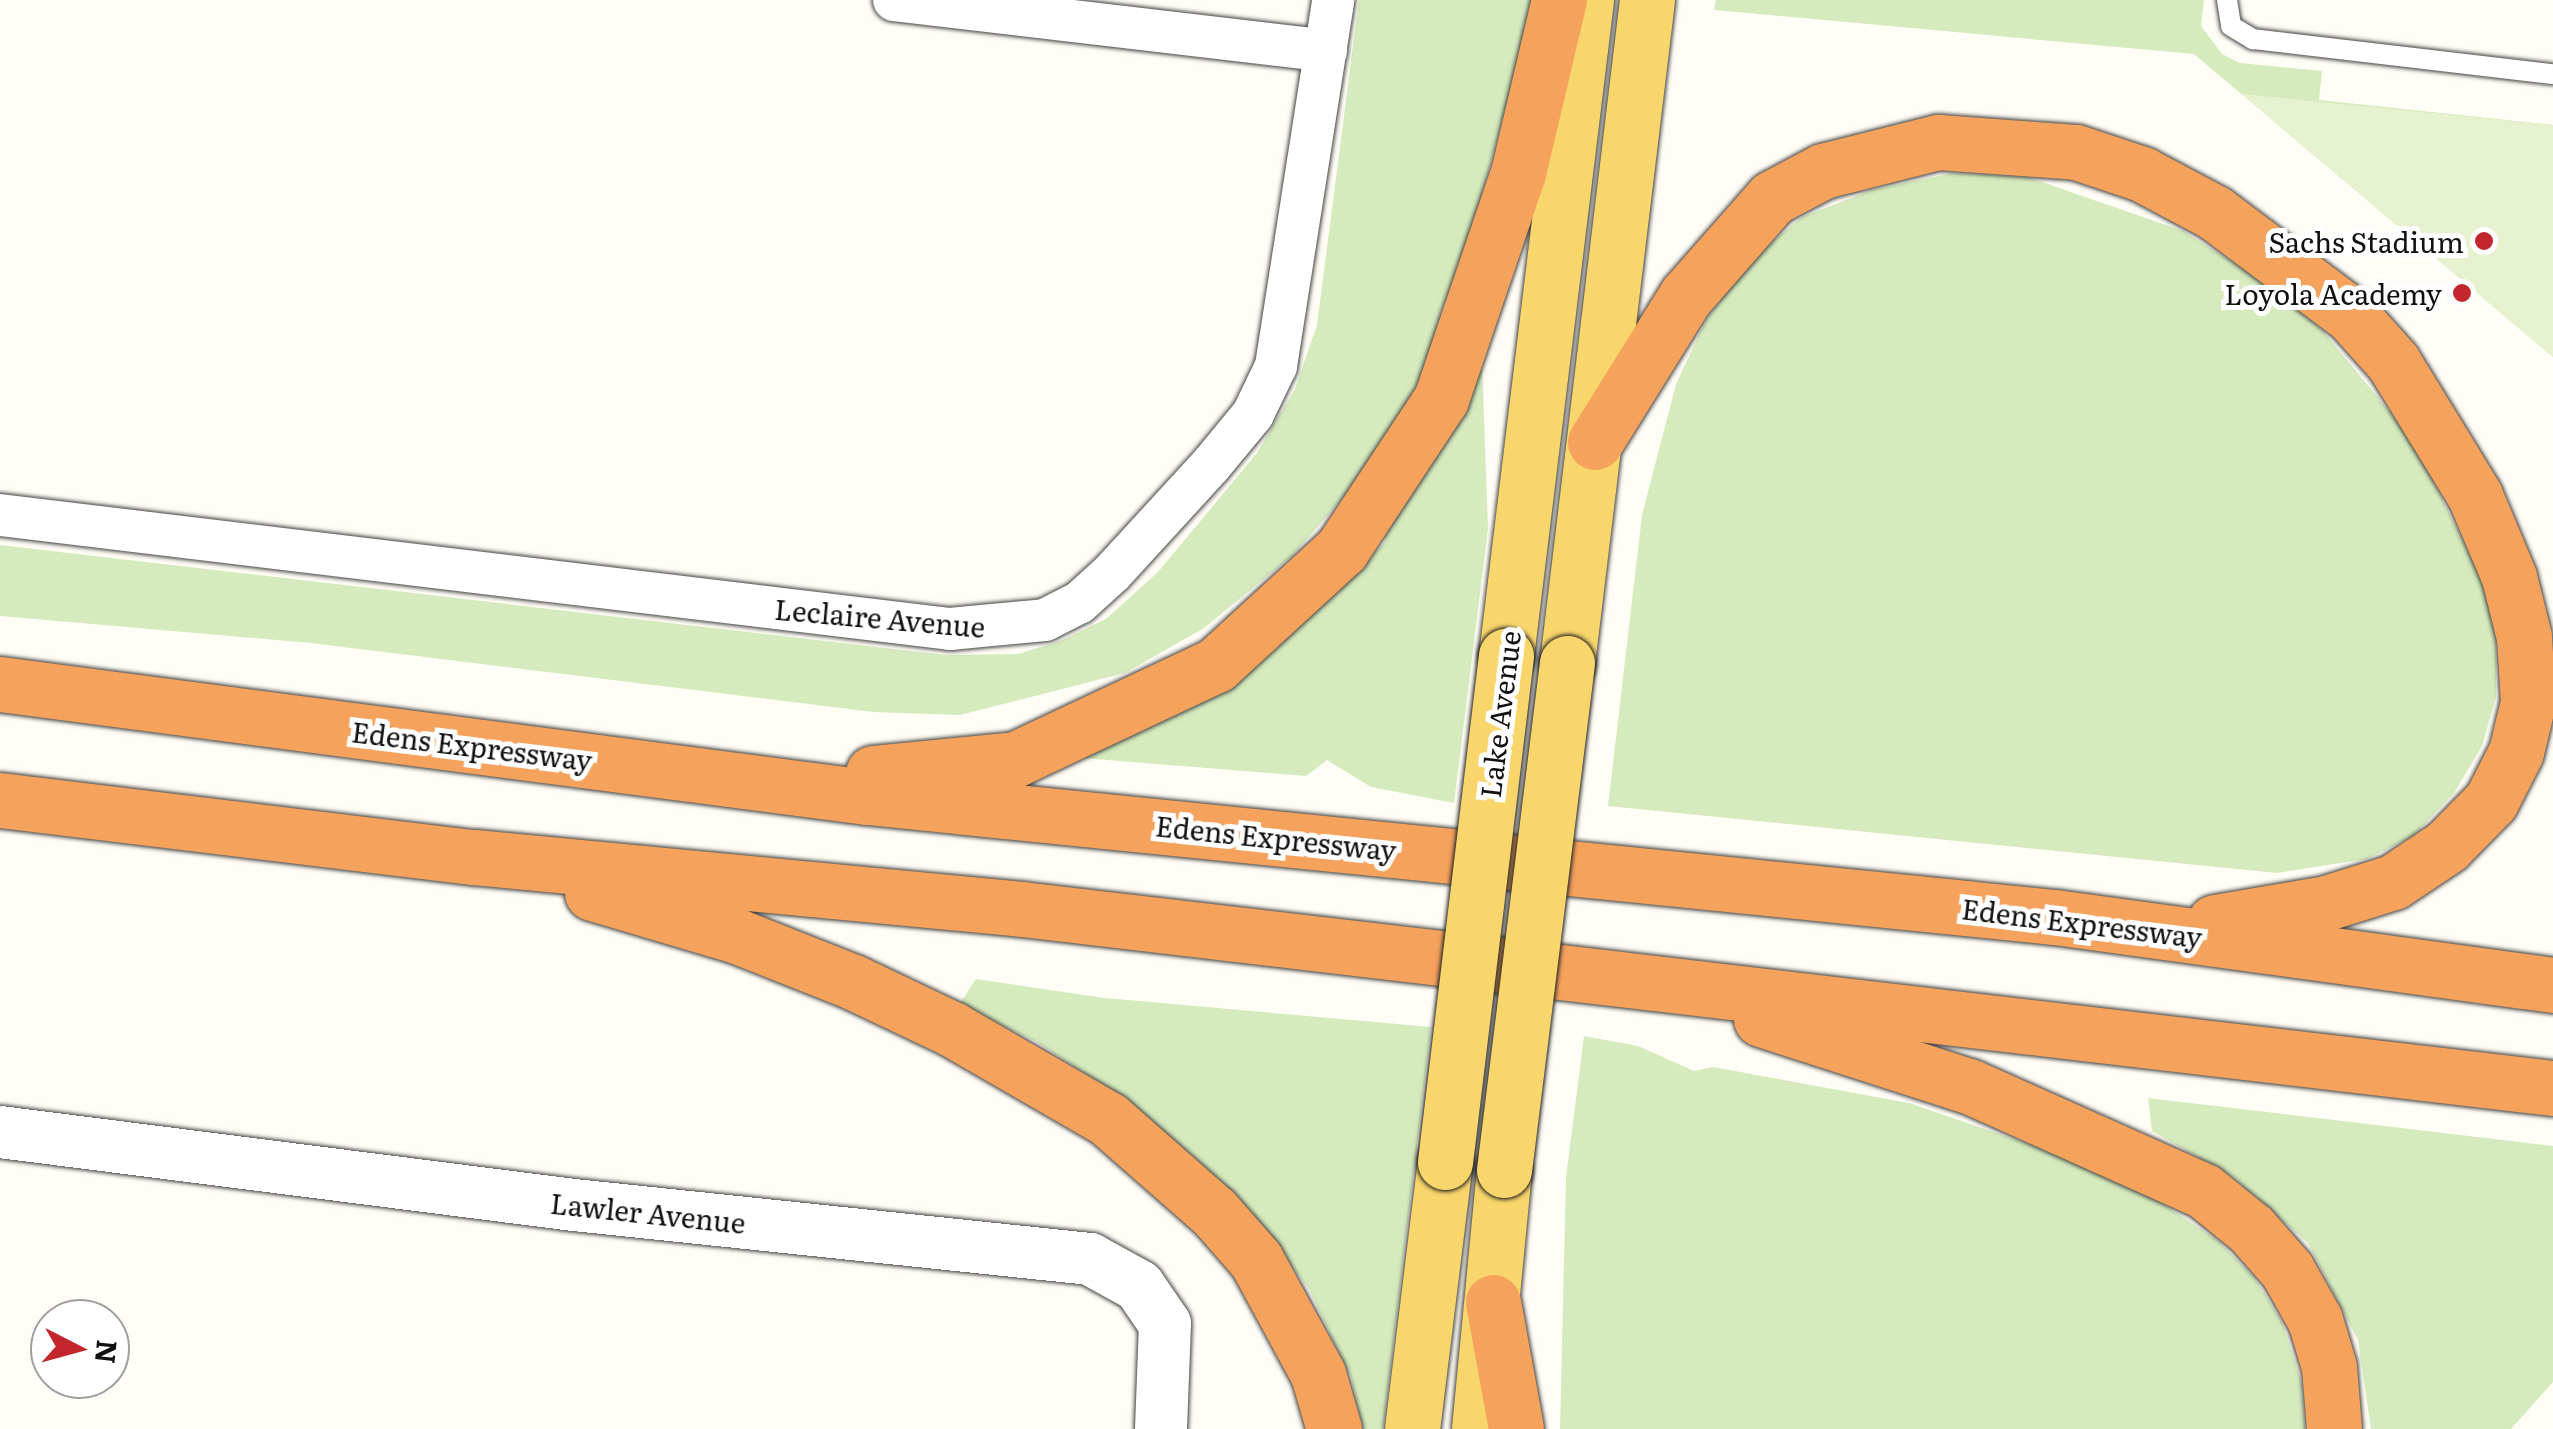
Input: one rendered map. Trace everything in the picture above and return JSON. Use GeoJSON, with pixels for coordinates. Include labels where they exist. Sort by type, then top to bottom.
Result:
{"type":"FeatureCollection","features":[{"type":"Feature","properties":{"kind":"highway"},"geometry":{"type":"LineString","coordinates":[[766,784],[1016,759],[1216,666],[1342,549],[1441,399],[1518,173],[1559,0]]}},
{"type":"Feature","properties":{"kind":"highway"},"geometry":{"type":"LineString","coordinates":[[1595,442],[1686,296],[1772,198],[1823,171],[1938,142],[2076,152],[2142,174],[2214,214],[2351,315],[2434,422],[2509,577],[2524,637],[2528,702],[2516,752],[2492,801],[2447,846],[2393,882],[2326,903],[2166,930]]}},
{"type":"Feature","properties":{"kind":"highway","name":"Edens Expressway"},"geometry":{"type":"LineString","coordinates":[[0,684],[766,784],[2166,930],[2553,985]]}},
{"type":"Feature","properties":{"kind":"highway"},"geometry":{"type":"LineString","coordinates":[[0,800],[474,858],[1022,909],[2553,1088]]}},
{"type":"Feature","properties":{"kind":"highway"},"geometry":{"type":"LineString","coordinates":[[474,858],[737,936],[853,982],[952,1029],[1108,1119],[1214,1212],[1256,1260],[1318,1374],[1334,1429]]}},
{"type":"Feature","properties":{"kind":"highway"},"geometry":{"type":"LineString","coordinates":[[1644,982],[1968,1086],[2204,1191],[2251,1229],[2287,1270],[2315,1320],[2330,1367],[2334,1429]]}},
{"type":"Feature","properties":{"kind":"highway"},"geometry":{"type":"LineString","coordinates":[[1492,1302],[1516,1429]]}},
{"type":"Feature","properties":{"kind":"main road","name":"Lake Avenue"},"geometry":{"type":"LineString","coordinates":[[1412,1429],[1586,0]]}},
{"type":"Feature","properties":{"kind":"main road"},"geometry":{"type":"LineString","coordinates":[[1479,1429],[1504,1170],[1647,0]]}},
{"type":"Feature","properties":{"kind":"street"},"geometry":{"type":"LineString","coordinates":[[894,0],[1326,52]]}},
{"type":"Feature","properties":{"kind":"street","name":"Leclaire Avenue"},"geometry":{"type":"LineString","coordinates":[[0,515],[950,629],[1046,620],[1079,603],[1112,572],[1253,414],[1276,366],[1290,307],[1332,0]]}},
{"type":"Feature","properties":{"kind":"street","name":"Lawler Avenue"},"geometry":{"type":"LineString","coordinates":[[0,1132],[574,1205],[1090,1259],[1139,1286],[1165,1324],[1162,1429]]}},
{"type":"Feature","properties":{"kind":"lane"},"geometry":{"type":"LineString","coordinates":[[2227,0],[2231,26],[2253,40],[2553,74]]}},
{"type":"Feature","properties":{"kind":"green space"},"geometry":{"type":"Polygon","coordinates":[[[1359,0],[1535,0],[1470,239],[1439,316],[1445,329],[1411,400],[1355,484],[1292,556],[1204,628],[1125,673],[960,715],[873,712],[311,643],[0,616],[0,545],[945,655],[1018,654],[1060,641],[1106,619],[1158,572],[1257,453],[1295,389],[1317,325],[1359,0]]]}},
{"type":"Feature","properties":{"kind":"green space","name":"Sachs Stadium"},"geometry":{"type":"Polygon","coordinates":[[[1716,0],[2204,0],[2201,26],[2222,54],[2240,63],[2322,71],[2319,100],[2553,125],[2553,357],[2194,54],[1714,10],[1716,0]]]}},
{"type":"Feature","properties":{"kind":"green space","name":"Sachs Stadium"},"geometry":{"type":"Polygon","coordinates":[[[2242,94],[2553,125],[2553,357],[2242,94]]]}},
{"type":"Feature","properties":{"kind":"green space"},"geometry":{"type":"Polygon","coordinates":[[[1953,173],[2028,177],[2183,231],[2267,284],[2322,330],[2413,440],[2484,583],[2496,639],[2496,697],[2482,746],[2454,793],[2413,836],[2367,859],[2277,873],[1608,806],[1642,515],[1676,384],[1706,320],[1744,266],[1802,217],[1872,190],[1953,173]]]}},
{"type":"Feature","properties":{"kind":"green space"},"geometry":{"type":"Polygon","coordinates":[[[1482,360],[1488,528],[1454,803],[1371,787],[1327,760],[1306,776],[1082,758],[1330,596],[1385,542],[1382,525],[1482,360]]]}},
{"type":"Feature","properties":{"kind":"green space"},"geometry":{"type":"Polygon","coordinates":[[[976,979],[1105,998],[1431,1027],[1383,1429],[1363,1429],[1351,1378],[1309,1289],[1259,1223],[1191,1154],[1115,1093],[1035,1041],[959,1005],[976,979]]]}},
{"type":"Feature","properties":{"kind":"green space"},"geometry":{"type":"Polygon","coordinates":[[[1584,1036],[1638,1046],[1694,1071],[1713,1067],[1909,1103],[2083,1163],[2154,1198],[2217,1240],[2254,1277],[2282,1322],[2301,1380],[2305,1429],[1560,1429],[1566,1177],[1584,1036]]]}},
{"type":"Feature","properties":{"kind":"green space"},"geometry":{"type":"Polygon","coordinates":[[[2148,1098],[2553,1146],[2553,1382],[2511,1429],[2371,1429],[2358,1340],[2308,1243],[2233,1177],[2152,1131],[2148,1098]]]}},
{"type":"Feature","properties":{"kind":"place","name":"Sachs Stadium"},"geometry":{"type":"Point","coordinates":[2484,241]}},
{"type":"Feature","properties":{"kind":"place","name":"Loyola Academy"},"geometry":{"type":"Point","coordinates":[2462,293]}}]}
